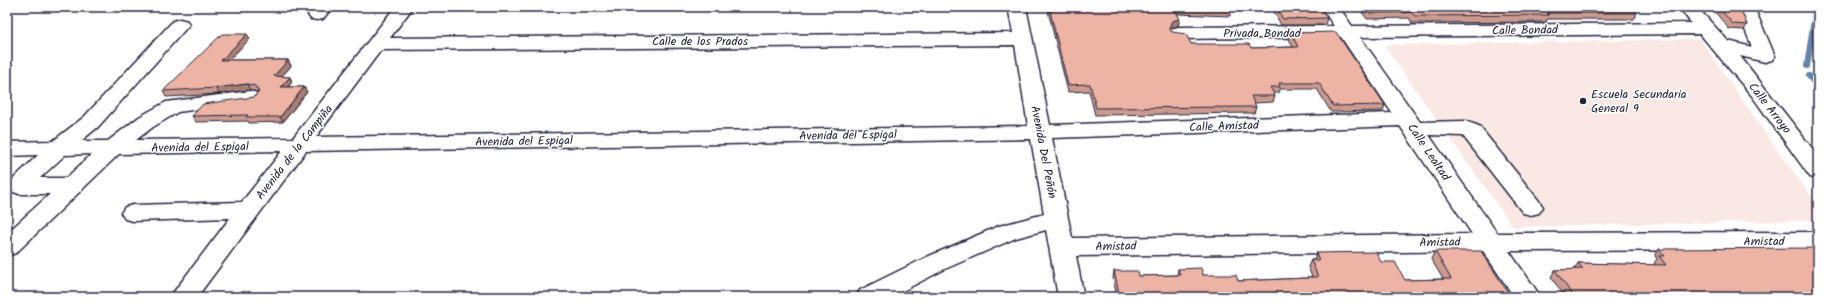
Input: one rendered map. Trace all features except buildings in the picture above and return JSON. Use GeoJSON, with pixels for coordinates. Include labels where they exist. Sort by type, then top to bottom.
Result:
{"type":"FeatureCollection","features":[{"type":"Feature","properties":{"kind":"street","name":"Avenida de la Campiña"},"geometry":{"type":"LineString","coordinates":[[183,297],[404,7]]}},
{"type":"Feature","properties":{"kind":"street","name":"Avenida Del Peñón"},"geometry":{"type":"LineString","coordinates":[[1017,7],[1071,297]]}},
{"type":"Feature","properties":{"kind":"street","name":"Calle Lealtad"},"geometry":{"type":"LineString","coordinates":[[1330,7],[1528,297]]}},
{"type":"Feature","properties":{"kind":"street","name":"Calle Arroyo"},"geometry":{"type":"LineString","coordinates":[[1688,7],[1703,28],[1721,45],[1799,144],[1818,172]]}},
{"type":"Feature","properties":{"kind":"street","name":"Calle Arroyo"},"geometry":{"type":"LineString","coordinates":[[1721,45],[1765,56],[1745,7]]}},
{"type":"Feature","properties":{"kind":"street"},"geometry":{"type":"LineString","coordinates":[[71,186],[19,186],[59,148],[91,122],[180,26]]}},
{"type":"Feature","properties":{"kind":"street","name":"Calle Bondad"},"geometry":{"type":"LineString","coordinates":[[1347,32],[1703,28]]}},
{"type":"Feature","properties":{"kind":"street","name":"Privada Bondad"},"geometry":{"type":"LineString","coordinates":[[1178,34],[1347,32]]}},
{"type":"Feature","properties":{"kind":"street","name":"Calle de los Prados"},"geometry":{"type":"LineString","coordinates":[[377,44],[1023,39]]}},
{"type":"Feature","properties":{"kind":"street"},"geometry":{"type":"LineString","coordinates":[[7,247],[112,148],[146,122],[173,106],[250,97]]}},
{"type":"Feature","properties":{"kind":"street","name":"Calle Amistad"},"geometry":{"type":"LineString","coordinates":[[1041,132],[1410,124],[1465,128],[1471,131],[1532,207]]}},
{"type":"Feature","properties":{"kind":"street","name":"Avenida del Espigal"},"geometry":{"type":"LineString","coordinates":[[7,149],[1041,132]]}},
{"type":"Feature","properties":{"kind":"street"},"geometry":{"type":"LineString","coordinates":[[133,213],[250,210]]}},
{"type":"Feature","properties":{"kind":"street"},"geometry":{"type":"LineString","coordinates":[[869,297],[936,263],[1008,232],[1057,219]]}},
{"type":"Feature","properties":{"kind":"street","name":"Amistad"},"geometry":{"type":"LineString","coordinates":[[1062,247],[1491,242],[1818,241]]}},
{"type":"Feature","properties":{"kind":"shaded area","name":"Escuela Secundaria General 9"},"geometry":{"type":"Polygon","coordinates":[[[1700,39],[1782,157],[1818,205],[1818,220],[1513,227],[1384,45],[1700,39]]]}},
{"type":"Feature","properties":{"kind":"waterway"},"geometry":{"type":"LineString","coordinates":[[1807,66],[1816,7]]}},
{"type":"Feature","properties":{"kind":"waterway"},"geometry":{"type":"LineString","coordinates":[[1809,76],[1818,87]]}},
{"type":"Feature","properties":{"kind":"place","name":"Escuela Secundaria General 9"},"geometry":{"type":"Point","coordinates":[1583,101]}}]}
